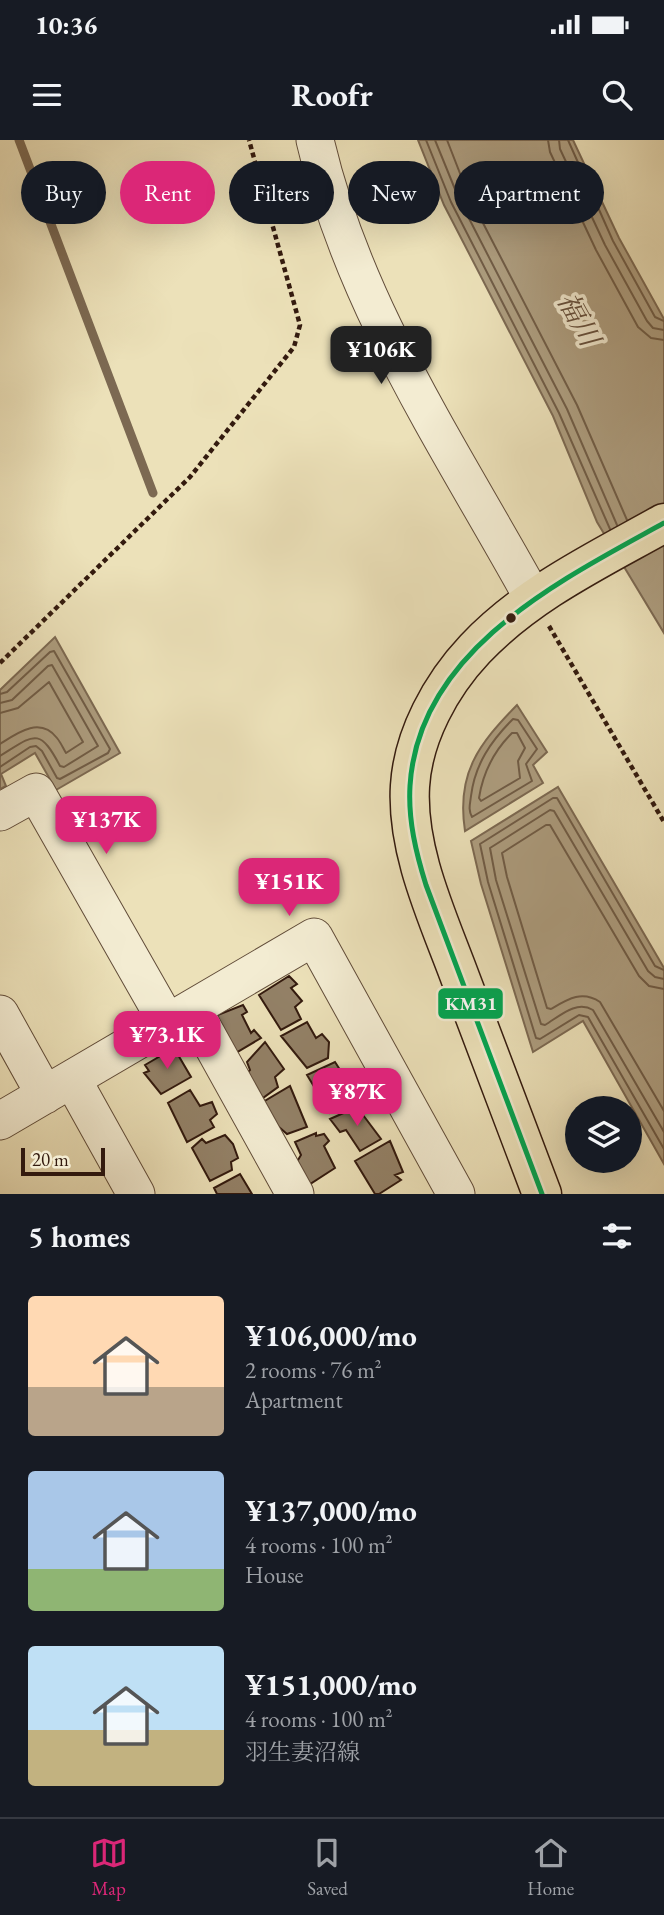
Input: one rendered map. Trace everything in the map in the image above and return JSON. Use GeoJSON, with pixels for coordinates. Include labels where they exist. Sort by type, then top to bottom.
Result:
{"type":"FeatureCollection","features":[{"type":"Feature","properties":{"kind":"main road"},"geometry":{"type":"LineString","coordinates":[[542,1194],[426,881],[412,825],[410,786],[416,753],[437,701],[475,649],[542,593],[664,523]]}},
{"type":"Feature","properties":{"kind":"street"},"geometry":{"type":"LineString","coordinates":[[315,140],[341,231],[364,286],[404,367],[542,593]]}},
{"type":"Feature","properties":{"kind":"street"},"geometry":{"type":"LineString","coordinates":[[0,812],[36,792],[295,1194]]}},
{"type":"Feature","properties":{"kind":"street"},"geometry":{"type":"LineString","coordinates":[[0,1121],[314,937],[456,1194]]}},
{"type":"Feature","properties":{"kind":"street"},"geometry":{"type":"LineString","coordinates":[[0,1014],[58,1087],[136,1194]]}},
{"type":"Feature","properties":{"kind":"path"},"geometry":{"type":"LineString","coordinates":[[0,663],[190,477],[294,347],[300,325],[249,140]]}},
{"type":"Feature","properties":{"kind":"path"},"geometry":{"type":"LineString","coordinates":[[552,632],[664,822]]}},
{"type":"Feature","properties":{"kind":"water","name":"福川"},"geometry":{"type":"Polygon","coordinates":[[[418,140],[573,140],[583,161],[454,161],[454,224],[604,224],[604,206],[664,319],[664,633],[597,522],[553,416],[444,205],[440,195],[440,161],[426,161],[418,140]]]}},
{"type":"Feature","properties":{"kind":"water"},"geometry":{"type":"Polygon","coordinates":[[[55,637],[120,753],[56,790],[35,753],[1,774],[6,786],[0,789],[0,690],[55,637]]]}},
{"type":"Feature","properties":{"kind":"water"},"geometry":{"type":"Polygon","coordinates":[[[517,705],[547,752],[533,765],[543,783],[465,831],[464,792],[473,761],[492,733],[517,705]]]}},
{"type":"Feature","properties":{"kind":"water"},"geometry":{"type":"Polygon","coordinates":[[[558,787],[664,968],[664,1164],[642,1125],[642,1096],[625,1096],[583,1021],[533,1052],[481,884],[471,841],[558,787]]]}},
{"type":"Feature","properties":{"kind":"building"},"geometry":{"type":"Polygon","coordinates":[[[289,976],[297,984],[291,988],[302,1001],[295,1007],[301,1019],[281,1030],[259,995],[289,976]]]}},
{"type":"Feature","properties":{"kind":"building"},"geometry":{"type":"Polygon","coordinates":[[[243,1005],[247,1012],[242,1015],[251,1033],[254,1030],[261,1038],[229,1057],[215,1016],[243,1005]]]}},
{"type":"Feature","properties":{"kind":"building"},"geometry":{"type":"Polygon","coordinates":[[[307,1022],[316,1038],[322,1034],[329,1042],[328,1058],[307,1068],[281,1036],[307,1022]]]}},
{"type":"Feature","properties":{"kind":"building"},"geometry":{"type":"Polygon","coordinates":[[[265,1042],[284,1069],[275,1077],[278,1087],[256,1103],[239,1081],[250,1070],[247,1062],[265,1042]]]}},
{"type":"Feature","properties":{"kind":"building"},"geometry":{"type":"Polygon","coordinates":[[[174,1048],[191,1077],[161,1094],[144,1073],[149,1071],[145,1065],[174,1048]]]}},
{"type":"Feature","properties":{"kind":"building"},"geometry":{"type":"Polygon","coordinates":[[[335,1062],[351,1087],[342,1091],[350,1103],[330,1113],[307,1075],[335,1062]]]}},
{"type":"Feature","properties":{"kind":"building"},"geometry":{"type":"Polygon","coordinates":[[[290,1086],[307,1127],[287,1134],[279,1127],[269,1134],[263,1102],[290,1086]]]}},
{"type":"Feature","properties":{"kind":"building"},"geometry":{"type":"Polygon","coordinates":[[[190,1090],[200,1106],[212,1102],[217,1114],[210,1120],[214,1127],[187,1142],[168,1103],[190,1090]]]}},
{"type":"Feature","properties":{"kind":"building"},"geometry":{"type":"Polygon","coordinates":[[[357,1107],[381,1139],[360,1151],[346,1130],[340,1132],[330,1119],[357,1107]]]}},
{"type":"Feature","properties":{"kind":"building"},"geometry":{"type":"Polygon","coordinates":[[[316,1133],[316,1136],[324,1134],[329,1141],[324,1146],[335,1168],[307,1186],[295,1165],[301,1155],[295,1142],[316,1133]]]}},
{"type":"Feature","properties":{"kind":"building"},"geometry":{"type":"Polygon","coordinates":[[[225,1135],[233,1144],[238,1158],[231,1162],[232,1170],[210,1181],[192,1148],[202,1139],[206,1143],[225,1135]]]}},
{"type":"Feature","properties":{"kind":"building"},"geometry":{"type":"Polygon","coordinates":[[[390,1141],[403,1172],[395,1175],[401,1180],[375,1194],[355,1161],[390,1141]]]}},
{"type":"Feature","properties":{"kind":"building"},"geometry":{"type":"Polygon","coordinates":[[[240,1174],[252,1194],[217,1194],[214,1188],[240,1174]]]}},
{"type":"Feature","properties":{"kind":"waterway"},"geometry":{"type":"LineString","coordinates":[[19,140],[153,493]]}},
{"type":"Feature","properties":{"kind":"transit line","name":"KM31"},"geometry":{"type":"LineString","coordinates":[[542,1194],[426,885],[414,836],[410,786],[419,738],[439,696],[467,658],[501,625],[540,595],[664,523]]}}]}
